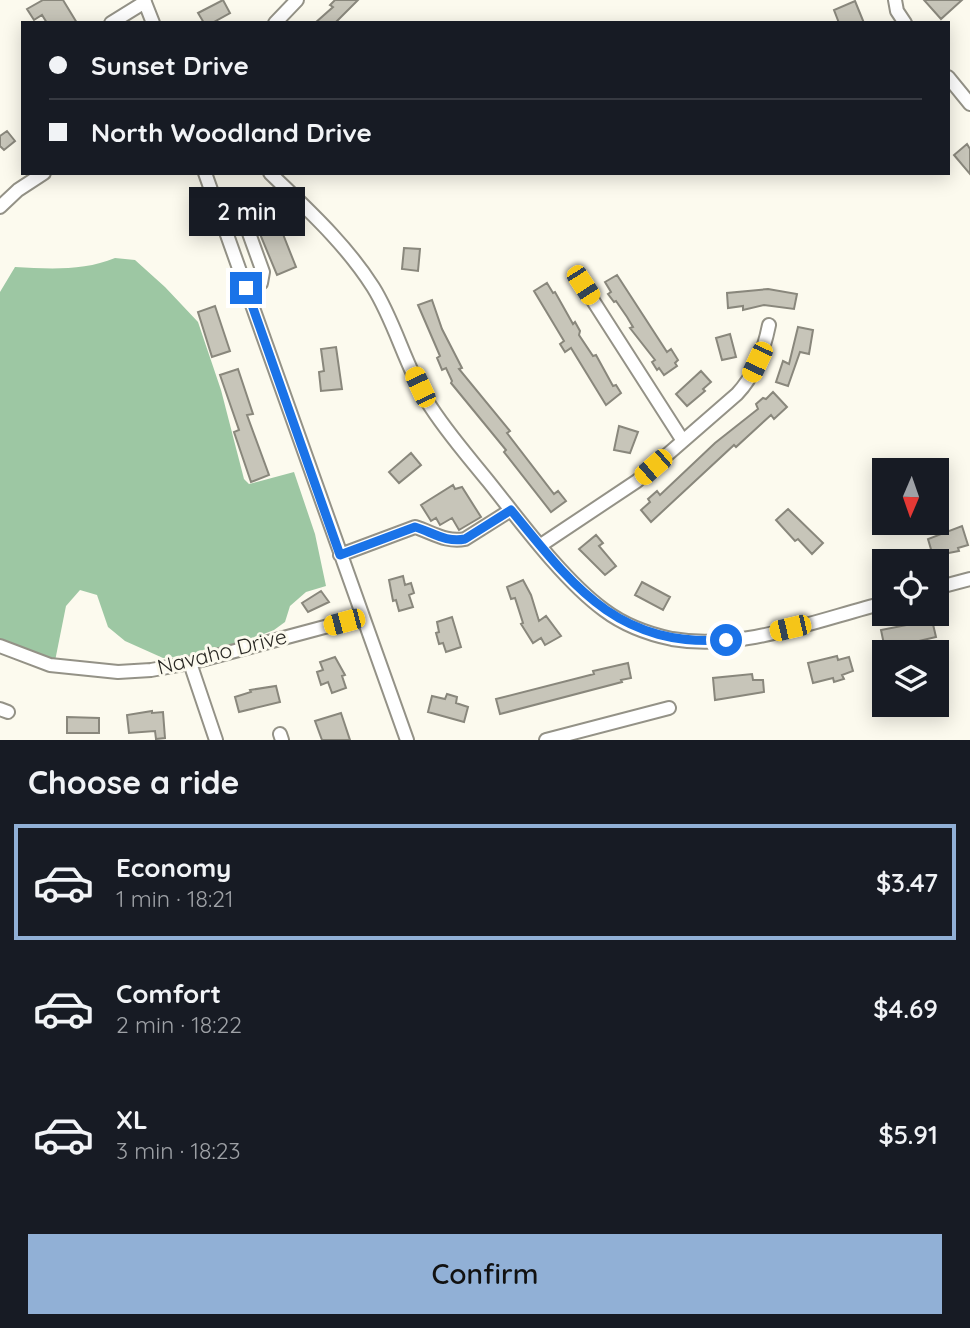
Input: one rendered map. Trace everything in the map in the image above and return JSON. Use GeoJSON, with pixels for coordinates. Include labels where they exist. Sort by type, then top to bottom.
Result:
{"type":"FeatureCollection","features":[{"type":"Feature","properties":{"kind":"street"},"geometry":{"type":"LineString","coordinates":[[277,21],[297,0]]}},
{"type":"Feature","properties":{"kind":"street"},"geometry":{"type":"LineString","coordinates":[[895,0],[897,11],[904,21]]}},
{"type":"Feature","properties":{"kind":"street"},"geometry":{"type":"LineString","coordinates":[[114,21],[145,1],[152,21]]}},
{"type":"Feature","properties":{"kind":"street"},"geometry":{"type":"LineString","coordinates":[[950,79],[970,104]]}},
{"type":"Feature","properties":{"kind":"street"},"geometry":{"type":"LineString","coordinates":[[0,207],[18,190],[41,175]]}},
{"type":"Feature","properties":{"kind":"street"},"geometry":{"type":"LineString","coordinates":[[206,175],[407,740]]}},
{"type":"Feature","properties":{"kind":"street"},"geometry":{"type":"LineString","coordinates":[[272,175],[315,215],[350,254],[374,289],[427,402],[511,510],[577,585],[605,611],[639,629],[674,639],[711,641],[742,639],[872,606]]}},
{"type":"Feature","properties":{"kind":"street"},"geometry":{"type":"LineString","coordinates":[[223,226],[234,222],[246,225],[263,272],[261,283],[246,288]]}},
{"type":"Feature","properties":{"kind":"street"},"geometry":{"type":"LineString","coordinates":[[237,265],[258,258]]}},
{"type":"Feature","properties":{"kind":"street"},"geometry":{"type":"LineString","coordinates":[[583,285],[684,440]]}},
{"type":"Feature","properties":{"kind":"street"},"geometry":{"type":"LineString","coordinates":[[541,545],[637,481],[744,387],[757,362],[769,325]]}},
{"type":"Feature","properties":{"kind":"street"},"geometry":{"type":"LineString","coordinates":[[340,555],[415,527],[441,538],[457,541],[465,539],[511,510]]}},
{"type":"Feature","properties":{"kind":"street"},"geometry":{"type":"LineString","coordinates":[[949,585],[970,579]]}},
{"type":"Feature","properties":{"kind":"street","name":"Navaho Drive"},"geometry":{"type":"LineString","coordinates":[[0,646],[50,665],[84,670],[135,671],[190,663],[362,617]]}},
{"type":"Feature","properties":{"kind":"street"},"geometry":{"type":"LineString","coordinates":[[190,663],[216,740]]}},
{"type":"Feature","properties":{"kind":"street"},"geometry":{"type":"LineString","coordinates":[[546,740],[668,708]]}},
{"type":"Feature","properties":{"kind":"green space"},"geometry":{"type":"Polygon","coordinates":[[[115,258],[135,260],[198,322],[221,390],[244,479],[249,484],[294,472],[315,534],[326,586],[306,592],[290,606],[285,622],[274,630],[238,644],[193,656],[163,658],[125,641],[108,627],[97,595],[80,590],[66,606],[55,661],[0,639],[0,292],[15,267],[79,267],[115,258]]]}},
{"type":"Feature","properties":{"kind":"building"},"geometry":{"type":"Polygon","coordinates":[[[43,0],[63,0],[76,21],[46,21],[42,15],[34,20],[27,9],[43,0]]]}},
{"type":"Feature","properties":{"kind":"building"},"geometry":{"type":"Polygon","coordinates":[[[223,0],[230,13],[216,21],[203,21],[198,13],[223,0]]]}},
{"type":"Feature","properties":{"kind":"building"},"geometry":{"type":"Polygon","coordinates":[[[335,0],[358,0],[337,21],[317,21],[333,7],[330,5],[335,0]]]}},
{"type":"Feature","properties":{"kind":"building"},"geometry":{"type":"Polygon","coordinates":[[[924,0],[962,0],[941,19],[924,0]]]}},
{"type":"Feature","properties":{"kind":"building"},"geometry":{"type":"Polygon","coordinates":[[[855,1],[863,21],[838,21],[834,10],[855,1]]]}},
{"type":"Feature","properties":{"kind":"building"},"geometry":{"type":"Polygon","coordinates":[[[7,131],[15,141],[4,150],[0,146],[0,136],[7,131]]]}},
{"type":"Feature","properties":{"kind":"building"},"geometry":{"type":"Polygon","coordinates":[[[967,144],[970,149],[970,174],[954,155],[967,144]]]}},
{"type":"Feature","properties":{"kind":"building"},"geometry":{"type":"Polygon","coordinates":[[[275,214],[296,267],[277,275],[255,222],[275,214]]]}},
{"type":"Feature","properties":{"kind":"building"},"geometry":{"type":"Polygon","coordinates":[[[404,248],[420,249],[418,271],[402,269],[404,248]]]}},
{"type":"Feature","properties":{"kind":"building"},"geometry":{"type":"Polygon","coordinates":[[[617,275],[667,352],[671,349],[678,360],[675,363],[677,366],[664,375],[659,368],[657,370],[652,362],[655,360],[630,328],[633,327],[616,301],[608,294],[611,292],[605,282],[617,275]]]}},
{"type":"Feature","properties":{"kind":"building"},"geometry":{"type":"Polygon","coordinates":[[[547,283],[573,324],[575,322],[580,331],[579,335],[593,356],[596,355],[613,386],[616,385],[621,393],[606,405],[571,348],[565,352],[560,344],[564,341],[534,291],[547,283]]]}},
{"type":"Feature","properties":{"kind":"building"},"geometry":{"type":"Polygon","coordinates":[[[768,289],[797,294],[794,309],[764,305],[743,310],[743,306],[728,308],[727,293],[768,289]]]}},
{"type":"Feature","properties":{"kind":"building"},"geometry":{"type":"Polygon","coordinates":[[[432,300],[442,329],[462,368],[459,369],[510,431],[507,433],[554,494],[558,491],[566,501],[551,512],[504,452],[506,450],[451,383],[446,368],[442,370],[437,358],[440,356],[418,305],[432,300]]]}},
{"type":"Feature","properties":{"kind":"building"},"geometry":{"type":"Polygon","coordinates":[[[215,306],[230,351],[212,357],[198,312],[215,306]]]}},
{"type":"Feature","properties":{"kind":"building"},"geometry":{"type":"Polygon","coordinates":[[[798,327],[813,330],[809,354],[800,352],[788,386],[776,382],[783,361],[789,364],[798,327]]]}},
{"type":"Feature","properties":{"kind":"building"},"geometry":{"type":"Polygon","coordinates":[[[730,334],[736,357],[722,360],[716,338],[730,334]]]}},
{"type":"Feature","properties":{"kind":"building"},"geometry":{"type":"Polygon","coordinates":[[[336,347],[342,389],[321,391],[319,372],[324,371],[321,349],[336,347]]]}},
{"type":"Feature","properties":{"kind":"building"},"geometry":{"type":"Polygon","coordinates":[[[238,369],[253,414],[247,415],[269,475],[251,482],[234,432],[239,430],[220,375],[238,369]]]}},
{"type":"Feature","properties":{"kind":"building"},"geometry":{"type":"Polygon","coordinates":[[[701,371],[711,382],[703,389],[705,391],[687,406],[676,394],[701,371]]]}},
{"type":"Feature","properties":{"kind":"building"},"geometry":{"type":"Polygon","coordinates":[[[773,392],[787,407],[774,419],[771,415],[736,447],[734,445],[651,522],[641,510],[650,502],[648,499],[657,491],[660,495],[715,443],[758,409],[756,404],[773,392]]]}},
{"type":"Feature","properties":{"kind":"building"},"geometry":{"type":"Polygon","coordinates":[[[619,426],[638,432],[630,453],[614,450],[619,426]]]}},
{"type":"Feature","properties":{"kind":"building"},"geometry":{"type":"Polygon","coordinates":[[[411,453],[421,465],[399,483],[389,472],[411,453]]]}},
{"type":"Feature","properties":{"kind":"building"},"geometry":{"type":"Polygon","coordinates":[[[453,485],[455,489],[462,487],[481,517],[459,530],[452,518],[440,525],[436,518],[431,521],[421,505],[453,485]]]}},
{"type":"Feature","properties":{"kind":"building"},"geometry":{"type":"Polygon","coordinates":[[[788,509],[823,543],[812,554],[798,539],[795,541],[776,520],[788,509]]]}},
{"type":"Feature","properties":{"kind":"building"},"geometry":{"type":"Polygon","coordinates":[[[962,526],[968,545],[949,553],[949,549],[931,549],[928,539],[948,536],[949,531],[962,526]]]}},
{"type":"Feature","properties":{"kind":"building"},"geometry":{"type":"Polygon","coordinates":[[[596,535],[603,543],[599,546],[616,566],[605,575],[579,549],[596,535]]]}},
{"type":"Feature","properties":{"kind":"building"},"geometry":{"type":"Polygon","coordinates":[[[403,576],[405,585],[411,583],[414,593],[409,595],[413,607],[399,611],[396,600],[393,601],[389,580],[403,576]]]}},
{"type":"Feature","properties":{"kind":"building"},"geometry":{"type":"Polygon","coordinates":[[[523,580],[539,621],[546,616],[561,636],[545,645],[541,638],[533,643],[521,624],[523,623],[515,598],[511,599],[507,587],[523,580]]]}},
{"type":"Feature","properties":{"kind":"building"},"geometry":{"type":"Polygon","coordinates":[[[642,582],[670,597],[663,610],[635,595],[642,582]]]}},
{"type":"Feature","properties":{"kind":"building"},"geometry":{"type":"Polygon","coordinates":[[[321,591],[329,602],[308,612],[302,603],[321,591]]]}},
{"type":"Feature","properties":{"kind":"building"},"geometry":{"type":"Polygon","coordinates":[[[452,617],[461,647],[446,652],[443,643],[439,644],[437,622],[452,617]]]}},
{"type":"Feature","properties":{"kind":"building"},"geometry":{"type":"Polygon","coordinates":[[[901,626],[933,626],[936,637],[923,640],[883,640],[881,630],[901,626]]]}},
{"type":"Feature","properties":{"kind":"building"},"geometry":{"type":"Polygon","coordinates":[[[837,656],[838,660],[849,657],[853,671],[842,675],[844,679],[834,682],[833,678],[813,683],[808,663],[837,656]]]}},
{"type":"Feature","properties":{"kind":"building"},"geometry":{"type":"Polygon","coordinates":[[[335,657],[345,675],[342,676],[346,688],[332,693],[328,682],[321,685],[317,672],[323,670],[320,662],[335,657]]]}},
{"type":"Feature","properties":{"kind":"building"},"geometry":{"type":"Polygon","coordinates":[[[628,663],[631,678],[621,680],[622,682],[500,714],[496,699],[628,663]]]}},
{"type":"Feature","properties":{"kind":"building"},"geometry":{"type":"Polygon","coordinates":[[[752,674],[753,680],[763,680],[764,692],[715,700],[713,678],[752,674]]]}},
{"type":"Feature","properties":{"kind":"building"},"geometry":{"type":"Polygon","coordinates":[[[276,686],[280,702],[239,712],[235,697],[251,692],[250,690],[276,686]]]}},
{"type":"Feature","properties":{"kind":"building"},"geometry":{"type":"Polygon","coordinates":[[[447,694],[457,697],[456,703],[468,707],[464,722],[428,712],[432,696],[445,699],[447,694]]]}},
{"type":"Feature","properties":{"kind":"building"},"geometry":{"type":"Polygon","coordinates":[[[163,712],[165,738],[156,739],[155,731],[129,733],[127,715],[163,712]]]}},
{"type":"Feature","properties":{"kind":"building"},"geometry":{"type":"Polygon","coordinates":[[[341,713],[350,740],[322,740],[315,721],[341,713]]]}},
{"type":"Feature","properties":{"kind":"building"},"geometry":{"type":"Polygon","coordinates":[[[67,717],[99,718],[99,733],[67,733],[67,717]]]}},
{"type":"Feature","properties":{"kind":"route"},"geometry":{"type":"LineString","coordinates":[[246,288],[340,555],[415,527],[441,538],[457,541],[465,539],[511,510],[577,585],[605,611],[621,621],[674,639],[726,640]]}}]}
